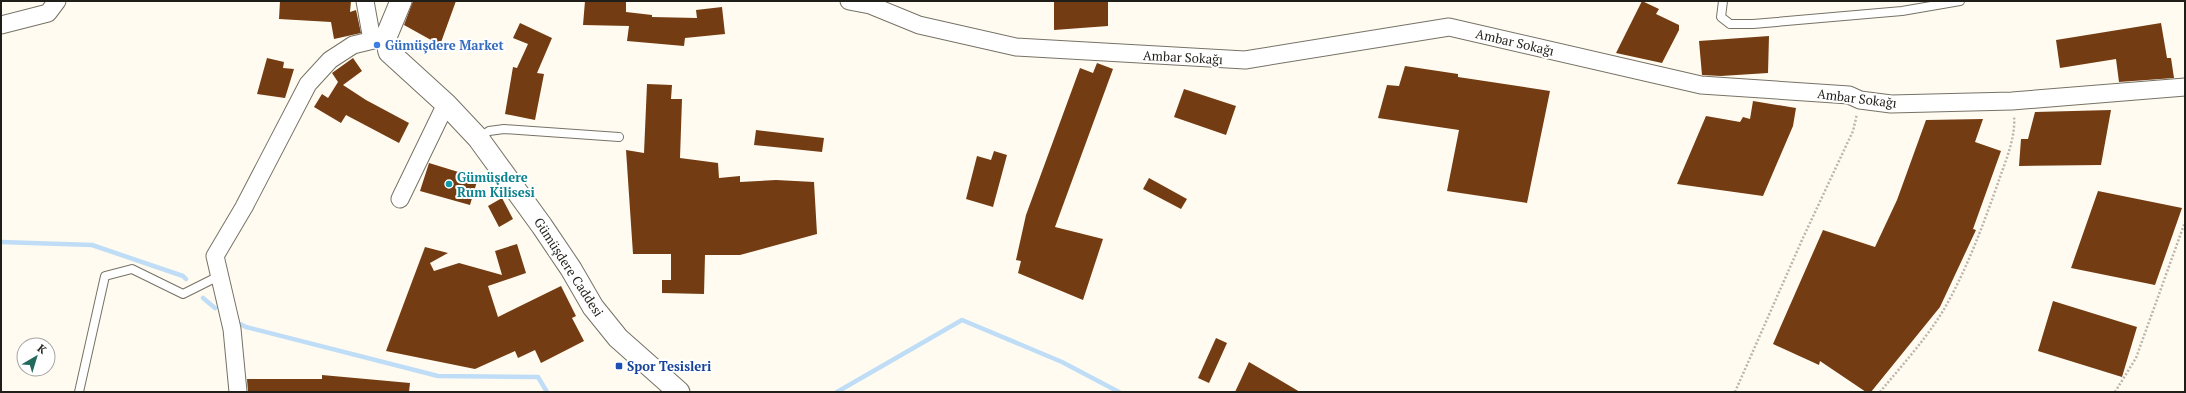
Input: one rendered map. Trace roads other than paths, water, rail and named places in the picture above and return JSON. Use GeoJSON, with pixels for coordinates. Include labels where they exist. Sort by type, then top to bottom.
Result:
{"type":"FeatureCollection","features":[{"type":"Feature","properties":{"kind":"street"},"geometry":{"type":"LineString","coordinates":[[1,25],[48,13],[57,1]]}},
{"type":"Feature","properties":{"kind":"street"},"geometry":{"type":"LineString","coordinates":[[365,1],[380,38]]}},
{"type":"Feature","properties":{"kind":"street"},"geometry":{"type":"LineString","coordinates":[[238,392],[232,329],[221,275],[215,256],[244,207],[308,84],[330,60],[353,45],[380,38],[401,1]]}},
{"type":"Feature","properties":{"kind":"street","name":"Ambar Sokağı"},"geometry":{"type":"LineString","coordinates":[[849,1],[871,3],[919,25],[1016,47],[1245,60],[1449,27],[1701,85],[1849,95],[1860,100],[1891,104],[2012,101],[2185,87]]}},
{"type":"Feature","properties":{"kind":"street","name":"Gümüşdere Caddesi"},"geometry":{"type":"LineString","coordinates":[[380,38],[389,52],[446,104],[478,138],[546,232],[593,307],[618,338],[679,392]]}},
{"type":"Feature","properties":{"kind":"street"},"geometry":{"type":"LineString","coordinates":[[400,199],[446,104]]}},
{"type":"Feature","properties":{"kind":"lane"},"geometry":{"type":"LineString","coordinates":[[1723,1],[1721,17],[1730,24],[1753,24],[1902,11],[1960,1]]}},
{"type":"Feature","properties":{"kind":"lane"},"geometry":{"type":"LineString","coordinates":[[478,138],[489,131],[504,129],[619,137]]}},
{"type":"Feature","properties":{"kind":"lane"},"geometry":{"type":"LineString","coordinates":[[79,392],[105,276],[132,269],[183,294],[221,275]]}},
{"type":"Feature","properties":{"kind":"waterway"},"geometry":{"type":"LineString","coordinates":[[1,242],[92,245],[183,276],[186,279]]}},
{"type":"Feature","properties":{"kind":"waterway"},"geometry":{"type":"LineString","coordinates":[[203,298],[215,308]]}},
{"type":"Feature","properties":{"kind":"waterway"},"geometry":{"type":"LineString","coordinates":[[837,392],[962,320],[1062,362],[1119,392]]}},
{"type":"Feature","properties":{"kind":"waterway"},"geometry":{"type":"LineString","coordinates":[[240,324],[246,327],[438,376],[538,377],[547,392]]}},
{"type":"Feature","properties":{"kind":"place","name":"Gümüşdere Market"},"geometry":{"type":"Point","coordinates":[377,45]}},
{"type":"Feature","properties":{"kind":"place","name":"Gümüşdere Rum Kilisesi"},"geometry":{"type":"Point","coordinates":[449,184]}},
{"type":"Feature","properties":{"kind":"place","name":"Spor Tesisleri"},"geometry":{"type":"Point","coordinates":[619,366]}}]}
